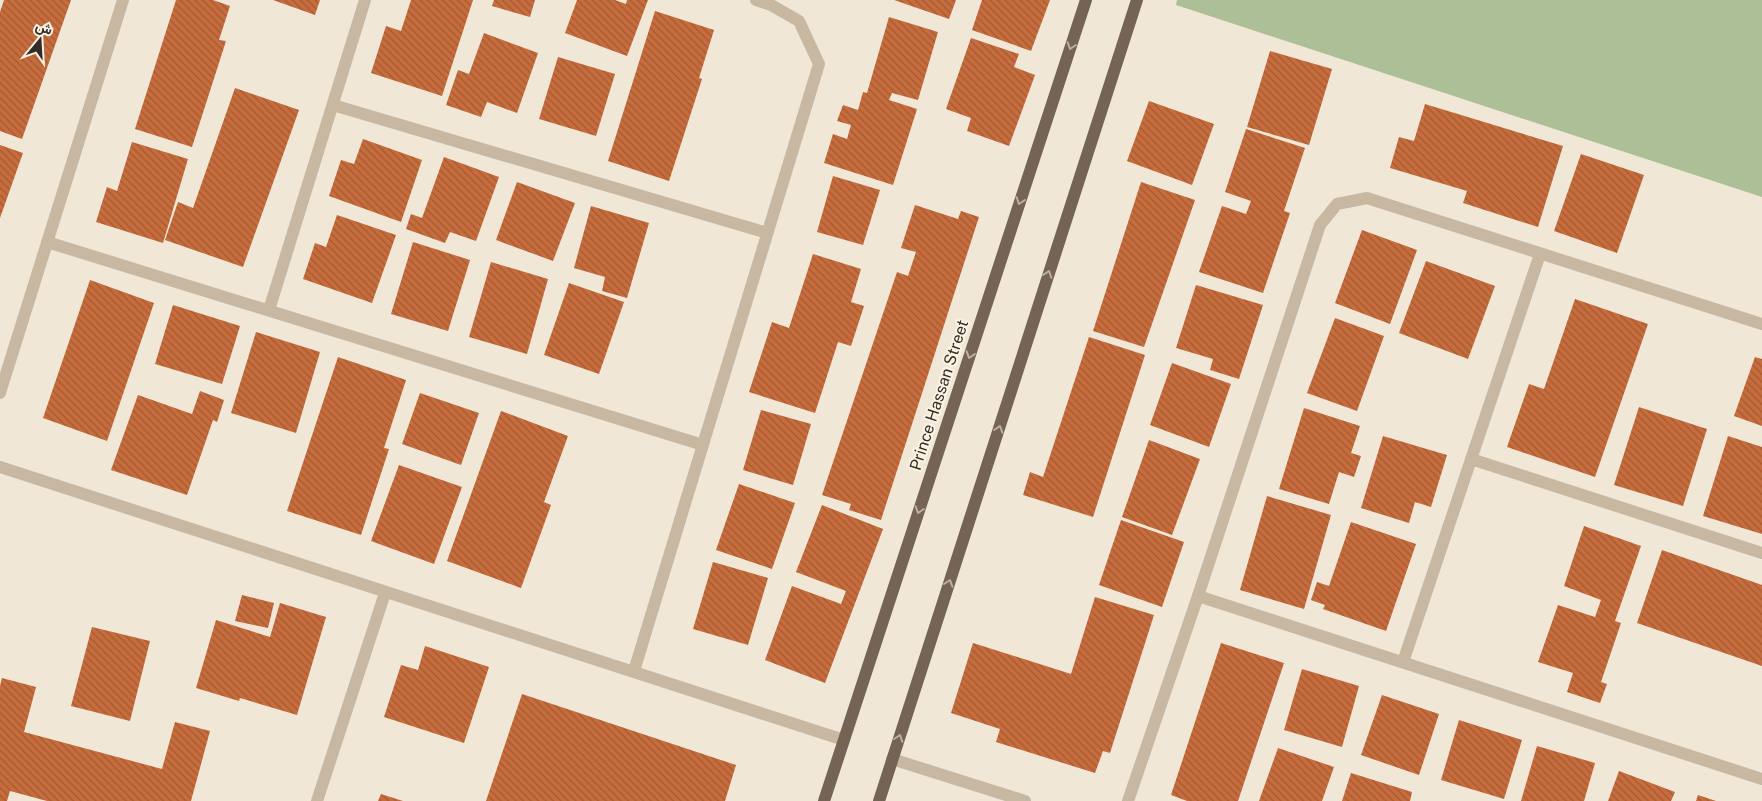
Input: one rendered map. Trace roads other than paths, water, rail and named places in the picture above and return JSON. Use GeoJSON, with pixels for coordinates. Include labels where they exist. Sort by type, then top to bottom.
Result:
{"type":"FeatureCollection","features":[{"type":"Feature","properties":{"kind":"main road","name":"Prince Hassan Street"},"geometry":{"type":"LineString","coordinates":[[824,801],[1086,0]]}},
{"type":"Feature","properties":{"kind":"main road"},"geometry":{"type":"LineString","coordinates":[[879,801],[1136,0]]}},
{"type":"Feature","properties":{"kind":"street"},"geometry":{"type":"LineString","coordinates":[[0,393],[123,0]]}},
{"type":"Feature","properties":{"kind":"street"},"geometry":{"type":"LineString","coordinates":[[269,310],[365,0]]}},
{"type":"Feature","properties":{"kind":"street"},"geometry":{"type":"LineString","coordinates":[[634,671],[819,64],[799,21],[771,5],[756,0]]}},
{"type":"Feature","properties":{"kind":"street"},"geometry":{"type":"LineString","coordinates":[[334,105],[767,233]]}},
{"type":"Feature","properties":{"kind":"street"},"geometry":{"type":"LineString","coordinates":[[1128,801],[1198,596],[1320,225],[1337,204],[1367,198],[1762,324]]}},
{"type":"Feature","properties":{"kind":"street"},"geometry":{"type":"LineString","coordinates":[[47,242],[703,445]]}},
{"type":"Feature","properties":{"kind":"street"},"geometry":{"type":"LineString","coordinates":[[1403,662],[1540,254]]}},
{"type":"Feature","properties":{"kind":"street"},"geometry":{"type":"LineString","coordinates":[[1471,458],[1762,553]]}},
{"type":"Feature","properties":{"kind":"street"},"geometry":{"type":"LineString","coordinates":[[0,467],[844,740]]}},
{"type":"Feature","properties":{"kind":"street"},"geometry":{"type":"LineString","coordinates":[[317,801],[385,593]]}},
{"type":"Feature","properties":{"kind":"street"},"geometry":{"type":"LineString","coordinates":[[1198,596],[1762,779]]}},
{"type":"Feature","properties":{"kind":"street"},"geometry":{"type":"LineString","coordinates":[[892,759],[1025,801]]}}]}
